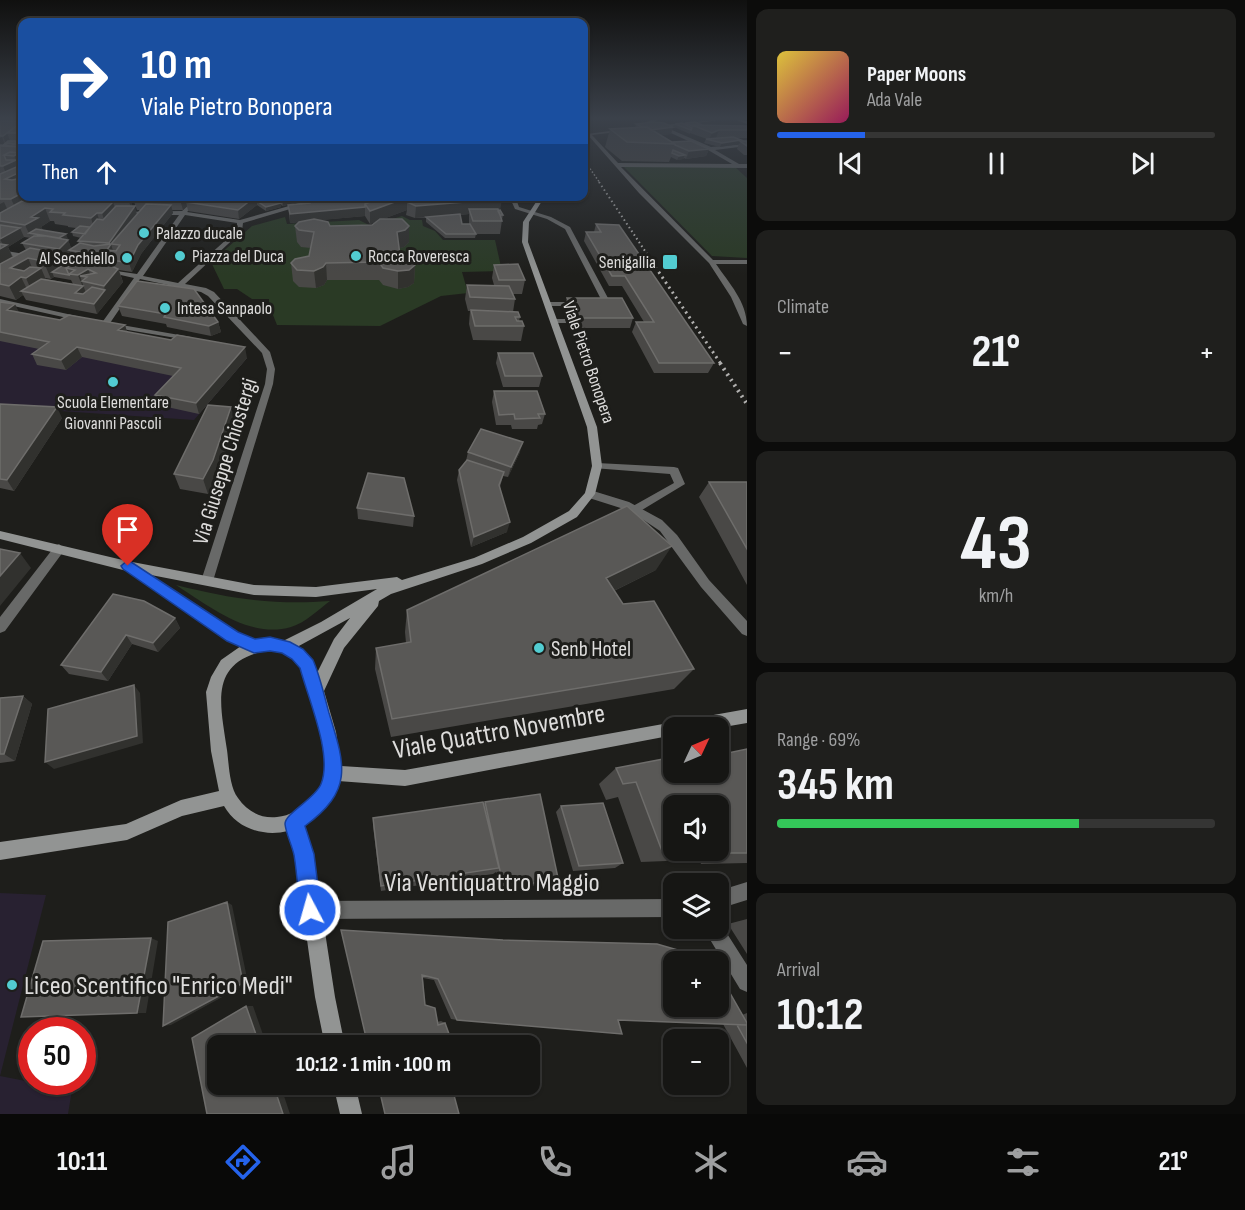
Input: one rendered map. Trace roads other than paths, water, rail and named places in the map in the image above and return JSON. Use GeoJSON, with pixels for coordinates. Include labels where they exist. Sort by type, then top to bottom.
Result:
{"type":"FeatureCollection","features":[{"type":"Feature","properties":{"kind":"main road","name":"Viale Pietro Bonopera"},"geometry":{"type":"LineString","coordinates":[[254,646],[270,644],[285,647],[380,594],[478,561],[527,540],[573,514],[590,494],[597,466],[588,414],[525,242],[523,227],[539,201]]}},
{"type":"Feature","properties":{"kind":"main road","name":"Viale Pietro Bonopera"},"geometry":{"type":"LineString","coordinates":[[0,535],[128,566],[280,592],[316,592],[413,581]]}},
{"type":"Feature","properties":{"kind":"main road"},"geometry":{"type":"LineString","coordinates":[[128,566],[232,636],[254,646]]}},
{"type":"Feature","properties":{"kind":"main road","name":"Viale Pietro Bonopera"},"geometry":{"type":"LineString","coordinates":[[316,692],[327,663],[340,639],[380,594]]}},
{"type":"Feature","properties":{"kind":"main road"},"geometry":{"type":"LineString","coordinates":[[254,646],[239,652],[226,663],[217,677],[213,692],[228,797],[243,816],[257,824],[273,826],[294,823],[319,804],[329,789],[333,773],[333,756],[307,665],[298,654],[285,647]]}},
{"type":"Feature","properties":{"kind":"main road","name":"Viale Quattro Novembre"},"geometry":{"type":"LineString","coordinates":[[729,719],[747,716]]}},
{"type":"Feature","properties":{"kind":"main road","name":"Viale Quattro Novembre"},"geometry":{"type":"LineString","coordinates":[[333,773],[405,778],[663,730]]}},
{"type":"Feature","properties":{"kind":"main road"},"geometry":{"type":"LineString","coordinates":[[0,851],[127,832],[181,808],[228,797]]}},
{"type":"Feature","properties":{"kind":"main road"},"geometry":{"type":"LineString","coordinates":[[294,823],[304,854],[310,910],[324,997],[333,1035]]}},
{"type":"Feature","properties":{"kind":"main road"},"geometry":{"type":"LineString","coordinates":[[347,1095],[351,1114]]}},
{"type":"Feature","properties":{"kind":"street"},"geometry":{"type":"LineString","coordinates":[[624,171],[711,262],[735,297],[747,324]]}},
{"type":"Feature","properties":{"kind":"street"},"geometry":{"type":"LineString","coordinates":[[105,324],[140,278],[183,212],[197,201]]}},
{"type":"Feature","properties":{"kind":"street"},"geometry":{"type":"LineString","coordinates":[[94,268],[179,286],[205,264],[242,226],[308,201]]}},
{"type":"Feature","properties":{"kind":"street"},"geometry":{"type":"LineString","coordinates":[[514,201],[517,208],[549,218],[568,228],[612,312],[602,320],[554,321]]}},
{"type":"Feature","properties":{"kind":"street"},"geometry":{"type":"LineString","coordinates":[[113,213],[134,209],[183,212],[242,226]]}},
{"type":"Feature","properties":{"kind":"street"},"geometry":{"type":"LineString","coordinates":[[0,252],[35,258],[26,263]]}},
{"type":"Feature","properties":{"kind":"street"},"geometry":{"type":"LineString","coordinates":[[711,262],[747,262]]}},
{"type":"Feature","properties":{"kind":"street","name":"Via Giuseppe Chiostergi"},"geometry":{"type":"LineString","coordinates":[[179,286],[211,294],[260,351],[271,369],[269,384],[207,581]]}},
{"type":"Feature","properties":{"kind":"street"},"geometry":{"type":"LineString","coordinates":[[0,301],[105,324],[196,340]]}},
{"type":"Feature","properties":{"kind":"street"},"geometry":{"type":"LineString","coordinates":[[548,304],[587,304]]}},
{"type":"Feature","properties":{"kind":"street"},"geometry":{"type":"LineString","coordinates":[[597,304],[607,304]]}},
{"type":"Feature","properties":{"kind":"street"},"geometry":{"type":"LineString","coordinates":[[597,466],[674,471],[680,484],[637,509]]}},
{"type":"Feature","properties":{"kind":"street"},"geometry":{"type":"LineString","coordinates":[[590,494],[637,509],[658,523],[672,536],[702,580],[747,630]]}},
{"type":"Feature","properties":{"kind":"street"},"geometry":{"type":"LineString","coordinates":[[0,627],[59,549]]}},
{"type":"Feature","properties":{"kind":"street"},"geometry":{"type":"LineString","coordinates":[[729,897],[747,891]]}},
{"type":"Feature","properties":{"kind":"street","name":"Via Ventiquattro Maggio"},"geometry":{"type":"LineString","coordinates":[[310,910],[663,908]]}},
{"type":"Feature","properties":{"kind":"street"},"geometry":{"type":"LineString","coordinates":[[719,939],[747,982]]}},
{"type":"Feature","properties":{"kind":"railway"},"geometry":{"type":"LineString","coordinates":[[592,171],[600,183]]}},
{"type":"Feature","properties":{"kind":"railway"},"geometry":{"type":"LineString","coordinates":[[599,182],[653,263]]}},
{"type":"Feature","properties":{"kind":"railway"},"geometry":{"type":"LineString","coordinates":[[652,262],[721,364]]}},
{"type":"Feature","properties":{"kind":"railway"},"geometry":{"type":"LineString","coordinates":[[720,363],[747,404]]}},
{"type":"Feature","properties":{"kind":"place","name":"Palazzo ducale"},"geometry":{"type":"Point","coordinates":[144,233]}},
{"type":"Feature","properties":{"kind":"place","name":"Piazza del Duca"},"geometry":{"type":"Point","coordinates":[180,256]}},
{"type":"Feature","properties":{"kind":"place","name":"Rocca Roveresca"},"geometry":{"type":"Point","coordinates":[356,256]}},
{"type":"Feature","properties":{"kind":"place","name":"Al Secchiello"},"geometry":{"type":"Point","coordinates":[127,258]}},
{"type":"Feature","properties":{"kind":"place","name":"Senigallia"},"geometry":{"type":"Point","coordinates":[670,262]}},
{"type":"Feature","properties":{"kind":"place","name":"Intesa Sanpaolo"},"geometry":{"type":"Point","coordinates":[165,308]}},
{"type":"Feature","properties":{"kind":"place","name":"Scuola Elementare Giovanni Pascoli"},"geometry":{"type":"Point","coordinates":[113,382]}},
{"type":"Feature","properties":{"kind":"place","name":"Senb Hotel"},"geometry":{"type":"Point","coordinates":[539,648]}},
{"type":"Feature","properties":{"kind":"place","name":"Liceo Scentifico \"Enrico Medi\""},"geometry":{"type":"Point","coordinates":[12,985]}}]}
